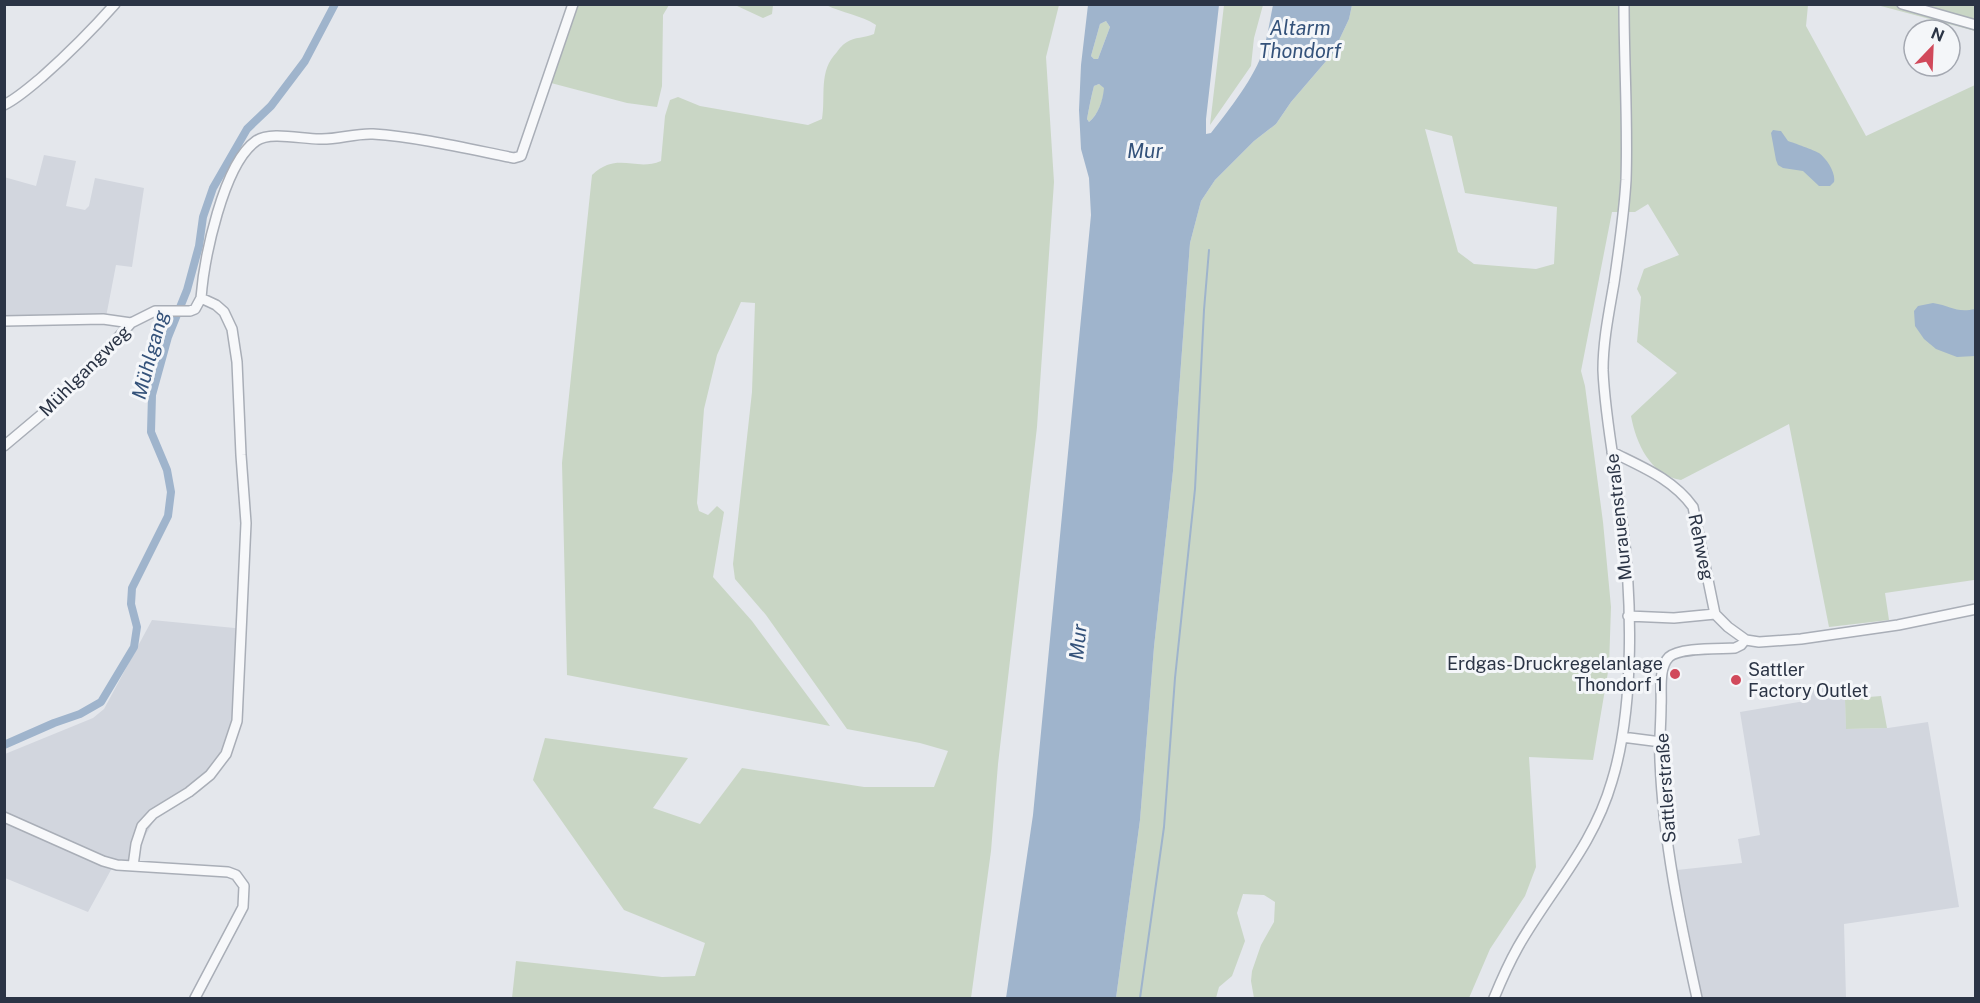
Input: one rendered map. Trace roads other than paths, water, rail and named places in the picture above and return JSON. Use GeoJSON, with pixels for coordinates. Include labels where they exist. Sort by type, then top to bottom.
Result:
{"type":"FeatureCollection","features":[{"type":"Feature","properties":{"kind":"street"},"geometry":{"type":"LineString","coordinates":[[4,105],[15,99],[55,65],[95,27],[115,4]]}},
{"type":"Feature","properties":{"kind":"street"},"geometry":{"type":"LineString","coordinates":[[133,866],[139,834],[147,819],[196,787],[210,774],[226,754],[237,721],[246,523],[237,362],[232,329],[224,312],[216,305],[201,298],[218,207],[238,164],[245,151],[255,141],[269,136],[321,140],[371,134],[518,158],[524,150],[573,4]]}},
{"type":"Feature","properties":{"kind":"street","name":"Murauenstraße"},"geometry":{"type":"LineString","coordinates":[[1494,999],[1517,948],[1579,856],[1595,826],[1612,782],[1622,738],[1628,671],[1628,616],[1622,522],[1605,405],[1603,366],[1606,322],[1620,240],[1626,181],[1624,4]]}},
{"type":"Feature","properties":{"kind":"street"},"geometry":{"type":"LineString","coordinates":[[1902,4],[1976,25]]}},
{"type":"Feature","properties":{"kind":"street","name":"Mühlgangweg"},"geometry":{"type":"LineString","coordinates":[[4,446],[87,373],[131,323],[155,311],[195,309],[201,298]]}},
{"type":"Feature","properties":{"kind":"street"},"geometry":{"type":"LineString","coordinates":[[4,321],[103,319],[131,323]]}},
{"type":"Feature","properties":{"kind":"street","name":"Rehweg"},"geometry":{"type":"LineString","coordinates":[[1612,452],[1677,487],[1693,507],[1715,614]]}},
{"type":"Feature","properties":{"kind":"street","name":"Sattlerstraße"},"geometry":{"type":"LineString","coordinates":[[1697,999],[1682,927],[1666,822],[1660,760],[1662,676],[1668,658],[1679,652],[1738,647],[1746,640],[1759,642],[1801,639],[1898,625],[1976,609]]}},
{"type":"Feature","properties":{"kind":"street"},"geometry":{"type":"LineString","coordinates":[[1628,616],[1674,618],[1715,614],[1746,640]]}},
{"type":"Feature","properties":{"kind":"street"},"geometry":{"type":"LineString","coordinates":[[1622,738],[1660,742]]}},
{"type":"Feature","properties":{"kind":"street"},"geometry":{"type":"LineString","coordinates":[[4,817],[117,865],[236,874],[244,886],[243,907],[195,999]]}},
{"type":"Feature","properties":{"kind":"water","name":"Mur"},"geometry":{"type":"Polygon","coordinates":[[[1088,5],[1219,5],[1206,119],[1206,134],[1211,133],[1241,93],[1254,71],[1265,45],[1273,5],[1352,5],[1349,19],[1333,53],[1291,102],[1276,124],[1254,141],[1215,180],[1201,201],[1190,243],[1173,471],[1154,647],[1140,820],[1116,998],[1006,998],[1033,815],[1091,215],[1089,178],[1081,149],[1079,110],[1081,65],[1088,5]],[[1106,21],[1100,24],[1091,56],[1094,59],[1098,59],[1110,27],[1106,21]],[[1099,84],[1094,86],[1087,119],[1089,122],[1097,111],[1102,97],[1104,88],[1099,84]]]}},
{"type":"Feature","properties":{"kind":"water"},"geometry":{"type":"Polygon","coordinates":[[[1773,130],[1781,131],[1788,141],[1819,153],[1830,166],[1834,182],[1830,186],[1819,186],[1803,171],[1778,165],[1771,133],[1773,130]]]}},
{"type":"Feature","properties":{"kind":"water"},"geometry":{"type":"Polygon","coordinates":[[[1933,303],[1958,310],[1975,309],[1975,356],[1957,357],[1936,349],[1924,339],[1915,326],[1914,311],[1918,306],[1933,303]]]}},
{"type":"Feature","properties":{"kind":"waterway","name":"Mühlgang"},"geometry":{"type":"LineString","coordinates":[[4,745],[80,714],[101,702],[134,647],[137,627],[131,604],[132,588],[168,516],[171,492],[167,470],[151,432],[152,395],[168,337],[187,290],[199,246],[203,217],[213,188],[247,129],[271,106],[305,61],[335,4]]}},
{"type":"Feature","properties":{"kind":"waterway"},"geometry":{"type":"LineString","coordinates":[[1140,998],[1164,827],[1175,678],[1195,489],[1209,250]]}},
{"type":"Feature","properties":{"kind":"place","name":"Erdgas-Druckregelanlage Thondorf 1"},"geometry":{"type":"Point","coordinates":[1675,674]}},
{"type":"Feature","properties":{"kind":"place","name":"Sattler Factory Outlet"},"geometry":{"type":"Point","coordinates":[1736,680]}},
{"type":"Feature","properties":{"kind":"water label","name":"Altarm Thondorf"},"geometry":{"type":"Point","coordinates":[1300,40]}}]}
